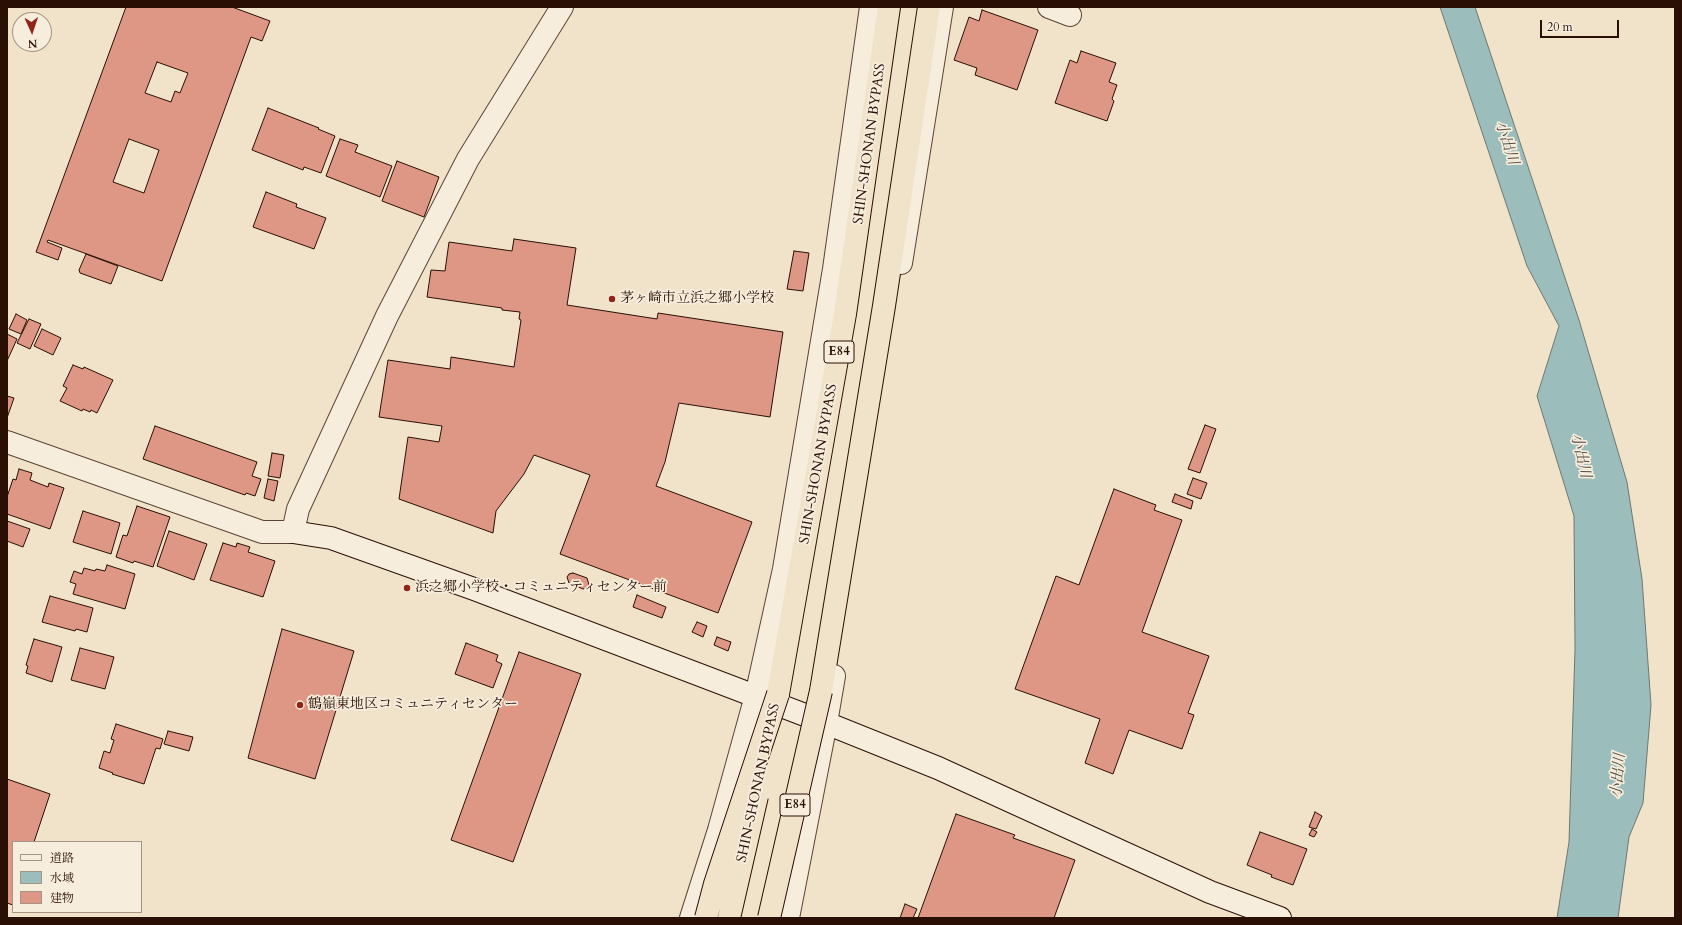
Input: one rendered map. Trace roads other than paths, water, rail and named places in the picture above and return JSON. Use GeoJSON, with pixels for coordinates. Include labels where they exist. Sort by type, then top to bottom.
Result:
{"type":"FeatureCollection","features":[{"type":"Feature","properties":{"kind":"highway","name":"SHIN-SHONAN BYPASS"},"geometry":{"type":"LineString","coordinates":[[729,918],[778,694],[846,314],[889,7]]}},
{"type":"Feature","properties":{"kind":"highway","name":"E84"},"geometry":{"type":"LineString","coordinates":[[781,918],[822,691],[883,314],[929,7]]}},
{"type":"Feature","properties":{"kind":"highway","name":"E84"},"geometry":{"type":"LineString","coordinates":[[769,918],[822,691]]}},
{"type":"Feature","properties":{"kind":"highway"},"geometry":{"type":"LineString","coordinates":[[706,918],[778,694]]}},
{"type":"Feature","properties":{"kind":"street"},"geometry":{"type":"LineString","coordinates":[[293,532],[298,509],[391,308],[468,159],[562,7]]}},
{"type":"Feature","properties":{"kind":"street"},"geometry":{"type":"LineString","coordinates":[[691,918],[719,830],[756,696],[787,554],[834,269],[871,7]]}},
{"type":"Feature","properties":{"kind":"street"},"geometry":{"type":"LineString","coordinates":[[788,918],[826,723],[942,7]]}},
{"type":"Feature","properties":{"kind":"street"},"geometry":{"type":"LineString","coordinates":[[1049,7],[1070,15]]}},
{"type":"Feature","properties":{"kind":"street"},"geometry":{"type":"LineString","coordinates":[[7,442],[262,532],[293,532],[331,538],[474,590],[756,696],[938,768],[1210,892],[1280,918]]}},
{"type":"Feature","properties":{"kind":"water","name":"小出川"},"geometry":{"type":"Polygon","coordinates":[[[1440,7],[1475,7],[1579,320],[1627,482],[1642,579],[1651,705],[1643,803],[1629,837],[1618,918],[1557,918],[1569,842],[1575,649],[1574,516],[1537,396],[1559,326],[1527,266],[1440,7]]]}},
{"type":"Feature","properties":{"kind":"place","name":"茅ヶ崎市立浜之郷小学校"},"geometry":{"type":"Point","coordinates":[612,299]}},
{"type":"Feature","properties":{"kind":"place","name":"浜之郷小学校・コミュニティセンター前"},"geometry":{"type":"Point","coordinates":[407,588]}},
{"type":"Feature","properties":{"kind":"place","name":"鶴嶺東地区コミュニティセンター"},"geometry":{"type":"Point","coordinates":[300,705]}}]}
